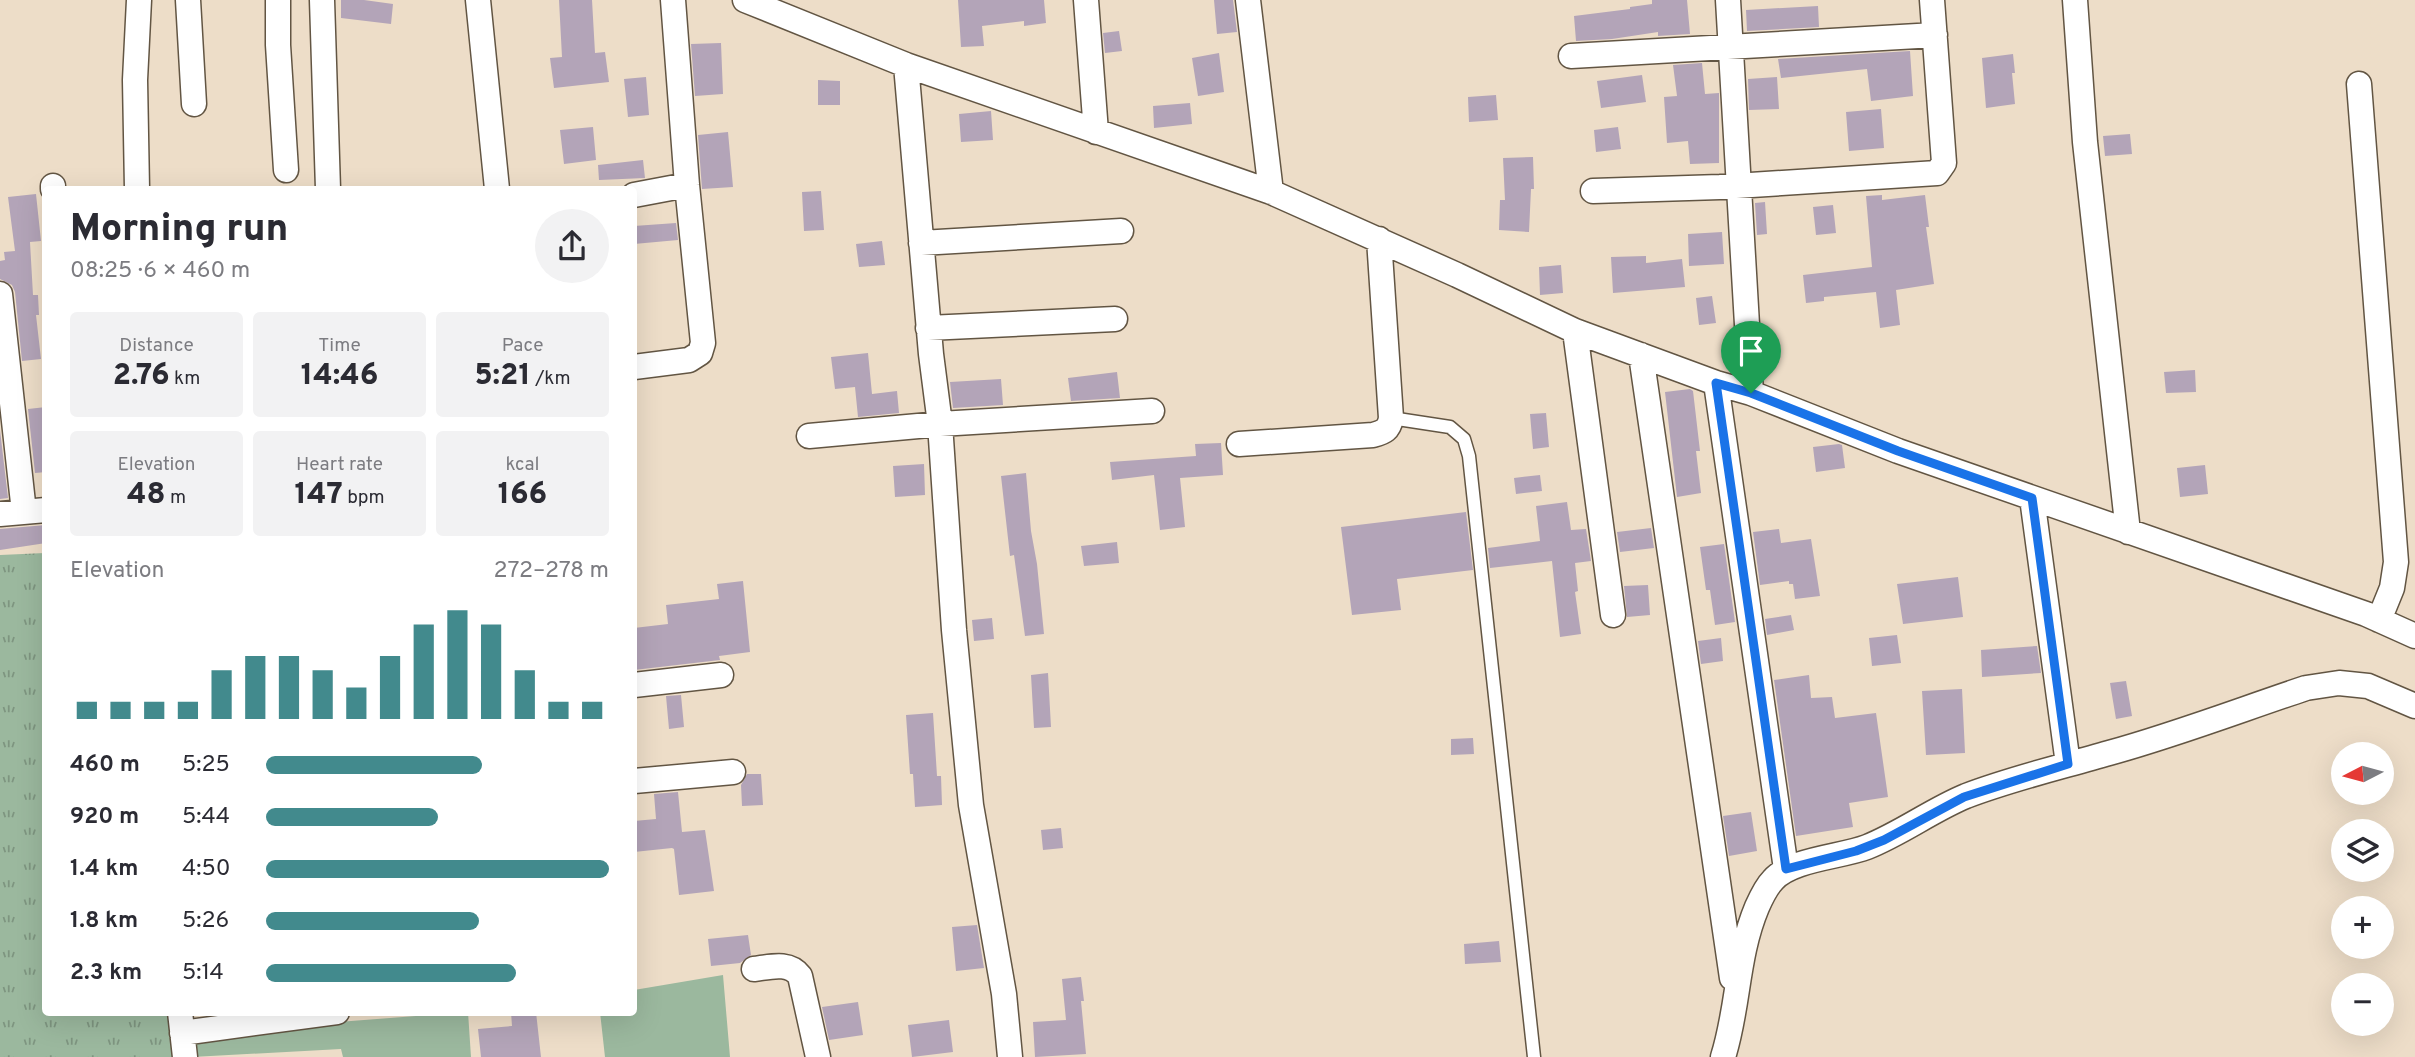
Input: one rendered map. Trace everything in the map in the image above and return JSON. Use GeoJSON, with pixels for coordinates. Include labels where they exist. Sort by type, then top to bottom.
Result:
{"type":"FeatureCollection","features":[{"type":"Feature","properties":{"kind":"street"},"geometry":{"type":"LineString","coordinates":[[137,186],[135,80],[139,0]]}},
{"type":"Feature","properties":{"kind":"street"},"geometry":{"type":"LineString","coordinates":[[188,0],[194,104]]}},
{"type":"Feature","properties":{"kind":"street"},"geometry":{"type":"LineString","coordinates":[[278,0],[278,45],[286,170]]}},
{"type":"Feature","properties":{"kind":"street"},"geometry":{"type":"LineString","coordinates":[[322,0],[328,186]]}},
{"type":"Feature","properties":{"kind":"street"},"geometry":{"type":"LineString","coordinates":[[478,0],[497,186]]}},
{"type":"Feature","properties":{"kind":"street"},"geometry":{"type":"LineString","coordinates":[[637,367],[689,360],[697,356],[704,337],[687,186],[673,0]]}},
{"type":"Feature","properties":{"kind":"street"},"geometry":{"type":"LineString","coordinates":[[1086,0],[1096,132]]}},
{"type":"Feature","properties":{"kind":"street"},"geometry":{"type":"LineString","coordinates":[[1248,0],[1272,191]]}},
{"type":"Feature","properties":{"kind":"street"},"geometry":{"type":"LineString","coordinates":[[1728,0],[1751,393]]}},
{"type":"Feature","properties":{"kind":"street"},"geometry":{"type":"LineString","coordinates":[[1593,191],[1937,173],[1944,163],[1932,0]]}},
{"type":"Feature","properties":{"kind":"street"},"geometry":{"type":"LineString","coordinates":[[2076,0],[2085,142],[2128,532]]}},
{"type":"Feature","properties":{"kind":"street"},"geometry":{"type":"LineString","coordinates":[[760,3],[906,65],[1272,191],[1575,331],[1716,383],[1751,393],[1898,451],[2379,620],[2415,636]]}},
{"type":"Feature","properties":{"kind":"street"},"geometry":{"type":"LineString","coordinates":[[1571,56],[1935,35]]}},
{"type":"Feature","properties":{"kind":"street"},"geometry":{"type":"LineString","coordinates":[[906,65],[928,328],[940,424],[954,630],[971,805],[1004,994],[1010,1057]]}},
{"type":"Feature","properties":{"kind":"street"},"geometry":{"type":"LineString","coordinates":[[2359,84],[2396,551],[2392,588],[2379,620]]}},
{"type":"Feature","properties":{"kind":"street"},"geometry":{"type":"LineString","coordinates":[[637,194],[687,186]]}},
{"type":"Feature","properties":{"kind":"street"},"geometry":{"type":"LineString","coordinates":[[922,243],[1121,231]]}},
{"type":"Feature","properties":{"kind":"street"},"geometry":{"type":"LineString","coordinates":[[1239,444],[1373,435],[1389,428],[1391,418],[1379,239]]}},
{"type":"Feature","properties":{"kind":"street"},"geometry":{"type":"LineString","coordinates":[[0,294],[23,512]]}},
{"type":"Feature","properties":{"kind":"street"},"geometry":{"type":"LineString","coordinates":[[928,328],[1115,319]]}},
{"type":"Feature","properties":{"kind":"street"},"geometry":{"type":"LineString","coordinates":[[1575,331],[1613,615]]}},
{"type":"Feature","properties":{"kind":"street"},"geometry":{"type":"LineString","coordinates":[[1641,355],[1734,999]]}},
{"type":"Feature","properties":{"kind":"street"},"geometry":{"type":"LineString","coordinates":[[1716,383],[1786,869]]}},
{"type":"Feature","properties":{"kind":"street"},"geometry":{"type":"LineString","coordinates":[[809,436],[940,424],[1152,411]]}},
{"type":"Feature","properties":{"kind":"street"},"geometry":{"type":"LineString","coordinates":[[2032,498],[2068,764]]}},
{"type":"Feature","properties":{"kind":"street"},"geometry":{"type":"LineString","coordinates":[[637,685],[722,675]]}},
{"type":"Feature","properties":{"kind":"street"},"geometry":{"type":"LineString","coordinates":[[1723,1057],[1729,1039],[1740,959],[1751,923],[1773,879],[1786,869],[1856,851],[1884,840],[1964,797],[2111,753],[2306,688],[2339,683],[2368,686],[2415,706]]}},
{"type":"Feature","properties":{"kind":"street"},"geometry":{"type":"LineString","coordinates":[[637,781],[733,772]]}},
{"type":"Feature","properties":{"kind":"street"},"geometry":{"type":"LineString","coordinates":[[754,969],[785,967],[795,970],[800,976],[818,1057]]}},
{"type":"Feature","properties":{"kind":"street"},"geometry":{"type":"LineString","coordinates":[[183,1034],[302,1016]]}},
{"type":"Feature","properties":{"kind":"lane"},"geometry":{"type":"LineString","coordinates":[[1391,418],[1450,427],[1464,439],[1469,456],[1534,1057]]}},
{"type":"Feature","properties":{"kind":"green space"},"geometry":{"type":"Polygon","coordinates":[[[42,553],[42,1016],[174,1016],[178,1057],[0,1057],[0,555],[42,553]]]}},
{"type":"Feature","properties":{"kind":"green space"},"geometry":{"type":"Polygon","coordinates":[[[723,975],[730,1057],[605,1057],[600,1016],[637,1016],[637,989],[723,975]]]}},
{"type":"Feature","properties":{"kind":"green space"},"geometry":{"type":"Polygon","coordinates":[[[416,1016],[468,1016],[471,1057],[343,1057],[341,1049],[192,1057],[194,1033],[416,1016]]]}},
{"type":"Feature","properties":{"kind":"building"},"geometry":{"type":"Polygon","coordinates":[[[341,0],[393,4],[391,24],[341,18],[341,0]]]}},
{"type":"Feature","properties":{"kind":"building"},"geometry":{"type":"Polygon","coordinates":[[[559,0],[592,0],[595,53],[605,52],[609,82],[554,88],[550,58],[562,57],[559,0]]]}},
{"type":"Feature","properties":{"kind":"building"},"geometry":{"type":"Polygon","coordinates":[[[958,0],[1044,0],[1046,23],[1024,26],[1024,21],[982,26],[984,46],[961,47],[958,0]]]}},
{"type":"Feature","properties":{"kind":"building"},"geometry":{"type":"Polygon","coordinates":[[[1214,0],[1233,0],[1237,32],[1217,34],[1214,0]]]}},
{"type":"Feature","properties":{"kind":"building"},"geometry":{"type":"Polygon","coordinates":[[[1652,0],[1687,0],[1690,34],[1658,36],[1658,32],[1576,41],[1574,16],[1630,9],[1652,4],[1652,0]]]}},
{"type":"Feature","properties":{"kind":"building"},"geometry":{"type":"Polygon","coordinates":[[[1818,6],[1819,27],[1747,31],[1746,10],[1818,6]]]}},
{"type":"Feature","properties":{"kind":"building"},"geometry":{"type":"Polygon","coordinates":[[[1119,31],[1122,51],[1105,53],[1103,33],[1119,31]]]}},
{"type":"Feature","properties":{"kind":"building"},"geometry":{"type":"Polygon","coordinates":[[[721,43],[723,94],[695,96],[691,44],[721,43]]]}},
{"type":"Feature","properties":{"kind":"building"},"geometry":{"type":"Polygon","coordinates":[[[1910,51],[1913,96],[1871,101],[1867,69],[1781,78],[1778,59],[1910,51]]]}},
{"type":"Feature","properties":{"kind":"building"},"geometry":{"type":"Polygon","coordinates":[[[1219,53],[1224,92],[1198,96],[1192,58],[1219,53]]]}},
{"type":"Feature","properties":{"kind":"building"},"geometry":{"type":"Polygon","coordinates":[[[2013,54],[2015,104],[1986,108],[1982,58],[2013,54]]]}},
{"type":"Feature","properties":{"kind":"building"},"geometry":{"type":"Polygon","coordinates":[[[1702,63],[1705,94],[1719,93],[1719,163],[1690,164],[1688,141],[1667,143],[1664,97],[1677,96],[1673,65],[1702,63]]]}},
{"type":"Feature","properties":{"kind":"building"},"geometry":{"type":"Polygon","coordinates":[[[1642,75],[1646,102],[1601,108],[1597,81],[1642,75]]]}},
{"type":"Feature","properties":{"kind":"building"},"geometry":{"type":"Polygon","coordinates":[[[646,77],[649,115],[628,117],[624,79],[646,77]]]}},
{"type":"Feature","properties":{"kind":"building"},"geometry":{"type":"Polygon","coordinates":[[[1777,77],[1779,109],[1749,110],[1748,79],[1777,77]]]}},
{"type":"Feature","properties":{"kind":"building"},"geometry":{"type":"Polygon","coordinates":[[[818,80],[840,81],[840,105],[818,105],[818,80]]]}},
{"type":"Feature","properties":{"kind":"building"},"geometry":{"type":"Polygon","coordinates":[[[1496,95],[1498,120],[1469,122],[1468,97],[1496,95]]]}},
{"type":"Feature","properties":{"kind":"building"},"geometry":{"type":"Polygon","coordinates":[[[1190,103],[1192,124],[1154,128],[1153,106],[1190,103]]]}},
{"type":"Feature","properties":{"kind":"building"},"geometry":{"type":"Polygon","coordinates":[[[1881,109],[1884,148],[1849,151],[1846,112],[1881,109]]]}},
{"type":"Feature","properties":{"kind":"building"},"geometry":{"type":"Polygon","coordinates":[[[991,111],[993,140],[961,142],[959,114],[991,111]]]}},
{"type":"Feature","properties":{"kind":"building"},"geometry":{"type":"Polygon","coordinates":[[[593,127],[596,160],[564,164],[560,130],[593,127]]]}},
{"type":"Feature","properties":{"kind":"building"},"geometry":{"type":"Polygon","coordinates":[[[1618,127],[1621,149],[1596,152],[1594,130],[1618,127]]]}},
{"type":"Feature","properties":{"kind":"building"},"geometry":{"type":"Polygon","coordinates":[[[728,132],[733,187],[702,189],[698,135],[728,132]]]}},
{"type":"Feature","properties":{"kind":"building"},"geometry":{"type":"Polygon","coordinates":[[[2130,134],[2132,154],[2105,156],[2103,136],[2130,134]]]}},
{"type":"Feature","properties":{"kind":"building"},"geometry":{"type":"Polygon","coordinates":[[[1533,157],[1534,189],[1531,189],[1529,232],[1499,230],[1500,200],[1505,200],[1503,158],[1533,157]]]}},
{"type":"Feature","properties":{"kind":"building"},"geometry":{"type":"Polygon","coordinates":[[[643,160],[645,178],[599,180],[598,165],[643,160]]]}},
{"type":"Feature","properties":{"kind":"building"},"geometry":{"type":"Polygon","coordinates":[[[821,191],[824,230],[804,231],[802,192],[821,191]]]}},
{"type":"Feature","properties":{"kind":"building"},"geometry":{"type":"Polygon","coordinates":[[[36,194],[41,241],[30,242],[33,295],[38,295],[39,315],[36,315],[41,359],[22,361],[15,292],[12,285],[0,279],[0,261],[5,260],[4,252],[15,251],[8,197],[36,194]]]}},
{"type":"Feature","properties":{"kind":"building"},"geometry":{"type":"Polygon","coordinates":[[[1882,195],[1882,200],[1925,195],[1929,227],[1926,227],[1934,284],[1896,290],[1900,325],[1880,328],[1876,292],[1824,297],[1824,301],[1806,303],[1803,275],[1872,267],[1866,196],[1882,195]]]}},
{"type":"Feature","properties":{"kind":"building"},"geometry":{"type":"Polygon","coordinates":[[[1765,202],[1767,234],[1757,235],[1755,203],[1765,202]]]}},
{"type":"Feature","properties":{"kind":"building"},"geometry":{"type":"Polygon","coordinates":[[[1833,205],[1836,233],[1816,235],[1813,207],[1833,205]]]}},
{"type":"Feature","properties":{"kind":"building"},"geometry":{"type":"Polygon","coordinates":[[[676,223],[678,240],[637,244],[637,226],[676,223]]]}},
{"type":"Feature","properties":{"kind":"building"},"geometry":{"type":"Polygon","coordinates":[[[1722,232],[1724,264],[1689,266],[1688,234],[1722,232]]]}},
{"type":"Feature","properties":{"kind":"building"},"geometry":{"type":"Polygon","coordinates":[[[882,241],[885,265],[859,267],[856,244],[882,241]]]}},
{"type":"Feature","properties":{"kind":"building"},"geometry":{"type":"Polygon","coordinates":[[[1646,256],[1646,263],[1682,259],[1685,287],[1613,293],[1611,257],[1646,256]]]}},
{"type":"Feature","properties":{"kind":"building"},"geometry":{"type":"Polygon","coordinates":[[[1561,265],[1563,293],[1540,295],[1539,267],[1561,265]]]}},
{"type":"Feature","properties":{"kind":"building"},"geometry":{"type":"Polygon","coordinates":[[[1712,296],[1716,323],[1699,325],[1696,298],[1712,296]]]}},
{"type":"Feature","properties":{"kind":"building"},"geometry":{"type":"Polygon","coordinates":[[[868,353],[872,394],[897,391],[899,413],[858,417],[855,387],[835,389],[831,357],[868,353]]]}},
{"type":"Feature","properties":{"kind":"building"},"geometry":{"type":"Polygon","coordinates":[[[2195,370],[2196,392],[2166,393],[2164,372],[2195,370]]]}},
{"type":"Feature","properties":{"kind":"building"},"geometry":{"type":"Polygon","coordinates":[[[1117,372],[1120,398],[1071,401],[1068,378],[1117,372]]]}},
{"type":"Feature","properties":{"kind":"building"},"geometry":{"type":"Polygon","coordinates":[[[1001,379],[1003,405],[953,408],[950,382],[1001,379]]]}},
{"type":"Feature","properties":{"kind":"building"},"geometry":{"type":"Polygon","coordinates":[[[1690,389],[1693,391],[1700,451],[1696,451],[1701,493],[1677,497],[1665,392],[1690,389]]]}},
{"type":"Feature","properties":{"kind":"building"},"geometry":{"type":"Polygon","coordinates":[[[42,407],[42,472],[35,473],[28,409],[42,407]]]}},
{"type":"Feature","properties":{"kind":"building"},"geometry":{"type":"Polygon","coordinates":[[[1546,413],[1549,447],[1533,449],[1530,414],[1546,413]]]}},
{"type":"Feature","properties":{"kind":"building"},"geometry":{"type":"Polygon","coordinates":[[[0,430],[8,498],[0,499],[0,430]]]}},
{"type":"Feature","properties":{"kind":"building"},"geometry":{"type":"Polygon","coordinates":[[[1221,443],[1223,475],[1180,478],[1185,527],[1160,530],[1154,475],[1112,480],[1110,462],[1196,456],[1195,444],[1221,443]]]}},
{"type":"Feature","properties":{"kind":"building"},"geometry":{"type":"Polygon","coordinates":[[[1842,445],[1845,468],[1816,472],[1813,447],[1842,445]]]}},
{"type":"Feature","properties":{"kind":"building"},"geometry":{"type":"Polygon","coordinates":[[[924,464],[925,495],[895,497],[893,466],[924,464]]]}},
{"type":"Feature","properties":{"kind":"building"},"geometry":{"type":"Polygon","coordinates":[[[2205,465],[2208,494],[2180,497],[2177,468],[2205,465]]]}},
{"type":"Feature","properties":{"kind":"building"},"geometry":{"type":"Polygon","coordinates":[[[1026,473],[1044,634],[1025,636],[1014,555],[1010,556],[1001,476],[1026,473]]]}},
{"type":"Feature","properties":{"kind":"building"},"geometry":{"type":"Polygon","coordinates":[[[1540,475],[1542,491],[1516,494],[1514,478],[1540,475]]]}},
{"type":"Feature","properties":{"kind":"building"},"geometry":{"type":"Polygon","coordinates":[[[1567,502],[1571,530],[1586,529],[1591,561],[1575,563],[1578,591],[1575,592],[1581,634],[1560,637],[1552,561],[1490,568],[1488,548],[1540,541],[1536,506],[1567,502]]]}},
{"type":"Feature","properties":{"kind":"building"},"geometry":{"type":"Polygon","coordinates":[[[1466,512],[1473,570],[1397,579],[1401,610],[1352,615],[1341,527],[1466,512]]]}},
{"type":"Feature","properties":{"kind":"building"},"geometry":{"type":"Polygon","coordinates":[[[42,525],[42,544],[0,550],[0,529],[42,525]]]}},
{"type":"Feature","properties":{"kind":"building"},"geometry":{"type":"Polygon","coordinates":[[[1651,528],[1654,548],[1620,552],[1617,532],[1651,528]]]}},
{"type":"Feature","properties":{"kind":"building"},"geometry":{"type":"Polygon","coordinates":[[[1779,529],[1781,543],[1811,539],[1820,596],[1795,599],[1793,584],[1789,584],[1789,581],[1760,585],[1753,532],[1779,529]]]}},
{"type":"Feature","properties":{"kind":"building"},"geometry":{"type":"Polygon","coordinates":[[[1117,542],[1119,563],[1084,566],[1081,546],[1117,542]]]}},
{"type":"Feature","properties":{"kind":"building"},"geometry":{"type":"Polygon","coordinates":[[[1724,544],[1735,622],[1715,625],[1710,590],[1706,590],[1700,547],[1724,544]]]}},
{"type":"Feature","properties":{"kind":"building"},"geometry":{"type":"Polygon","coordinates":[[[1958,577],[1963,617],[1903,624],[1897,584],[1958,577]]]}},
{"type":"Feature","properties":{"kind":"building"},"geometry":{"type":"Polygon","coordinates":[[[743,581],[750,652],[719,656],[720,660],[637,670],[637,628],[668,624],[666,605],[719,599],[717,584],[743,581]]]}},
{"type":"Feature","properties":{"kind":"building"},"geometry":{"type":"Polygon","coordinates":[[[1648,585],[1650,615],[1627,617],[1624,586],[1648,585]]]}},
{"type":"Feature","properties":{"kind":"building"},"geometry":{"type":"Polygon","coordinates":[[[1791,615],[1794,630],[1767,635],[1765,619],[1791,615]]]}},
{"type":"Feature","properties":{"kind":"building"},"geometry":{"type":"Polygon","coordinates":[[[992,618],[994,639],[974,641],[972,620],[992,618]]]}},
{"type":"Feature","properties":{"kind":"building"},"geometry":{"type":"Polygon","coordinates":[[[1897,635],[1901,663],[1872,666],[1869,638],[1897,635]]]}},
{"type":"Feature","properties":{"kind":"building"},"geometry":{"type":"Polygon","coordinates":[[[1721,638],[1723,661],[1701,664],[1698,641],[1721,638]]]}},
{"type":"Feature","properties":{"kind":"building"},"geometry":{"type":"Polygon","coordinates":[[[2037,646],[2041,673],[1982,677],[1981,650],[2037,646]]]}},
{"type":"Feature","properties":{"kind":"building"},"geometry":{"type":"Polygon","coordinates":[[[1048,673],[1051,727],[1034,728],[1031,675],[1048,673]]]}},
{"type":"Feature","properties":{"kind":"building"},"geometry":{"type":"Polygon","coordinates":[[[1809,675],[1811,698],[1832,697],[1835,718],[1876,713],[1888,797],[1849,803],[1853,827],[1796,836],[1774,680],[1809,675]]]}},
{"type":"Feature","properties":{"kind":"building"},"geometry":{"type":"Polygon","coordinates":[[[2126,681],[2132,716],[2116,719],[2110,683],[2126,681]]]}},
{"type":"Feature","properties":{"kind":"building"},"geometry":{"type":"Polygon","coordinates":[[[1962,689],[1965,753],[1926,755],[1922,691],[1962,689]]]}},
{"type":"Feature","properties":{"kind":"building"},"geometry":{"type":"Polygon","coordinates":[[[681,695],[684,727],[669,729],[666,696],[681,695]]]}},
{"type":"Feature","properties":{"kind":"building"},"geometry":{"type":"Polygon","coordinates":[[[933,713],[937,776],[941,776],[942,805],[915,807],[906,715],[933,713]]]}},
{"type":"Feature","properties":{"kind":"building"},"geometry":{"type":"Polygon","coordinates":[[[1473,738],[1474,754],[1451,755],[1451,739],[1473,738]]]}},
{"type":"Feature","properties":{"kind":"building"},"geometry":{"type":"Polygon","coordinates":[[[747,774],[761,774],[763,805],[742,806],[741,785],[747,774]]]}},
{"type":"Feature","properties":{"kind":"building"},"geometry":{"type":"Polygon","coordinates":[[[678,792],[682,832],[705,830],[714,891],[679,895],[674,849],[637,852],[637,821],[656,819],[654,794],[678,792]]]}},
{"type":"Feature","properties":{"kind":"building"},"geometry":{"type":"Polygon","coordinates":[[[1751,812],[1757,851],[1729,856],[1723,816],[1751,812]]]}},
{"type":"Feature","properties":{"kind":"building"},"geometry":{"type":"Polygon","coordinates":[[[1061,828],[1063,848],[1043,850],[1041,830],[1061,828]]]}},
{"type":"Feature","properties":{"kind":"building"},"geometry":{"type":"Polygon","coordinates":[[[977,925],[984,968],[956,971],[952,927],[977,925]]]}},
{"type":"Feature","properties":{"kind":"building"},"geometry":{"type":"Polygon","coordinates":[[[748,935],[751,955],[740,963],[711,966],[708,939],[748,935]]]}},
{"type":"Feature","properties":{"kind":"building"},"geometry":{"type":"Polygon","coordinates":[[[1499,941],[1501,962],[1465,964],[1464,944],[1499,941]]]}},
{"type":"Feature","properties":{"kind":"building"},"geometry":{"type":"Polygon","coordinates":[[[1081,977],[1086,1054],[1035,1057],[1033,1022],[1066,1020],[1062,979],[1081,977]]]}},
{"type":"Feature","properties":{"kind":"building"},"geometry":{"type":"Polygon","coordinates":[[[858,1002],[863,1035],[829,1040],[822,1007],[858,1002]]]}},
{"type":"Feature","properties":{"kind":"building"},"geometry":{"type":"Polygon","coordinates":[[[511,1016],[536,1016],[541,1057],[481,1057],[478,1029],[512,1026],[511,1016]]]}},
{"type":"Feature","properties":{"kind":"building"},"geometry":{"type":"Polygon","coordinates":[[[949,1020],[953,1052],[912,1057],[908,1025],[949,1020]]]}},
{"type":"Feature","properties":{"kind":"route"},"geometry":{"type":"LineString","coordinates":[[1716,383],[1751,393],[1898,451],[2032,498],[2068,764],[1964,797],[1884,840],[1856,851],[1786,869],[1716,383]]}}]}
